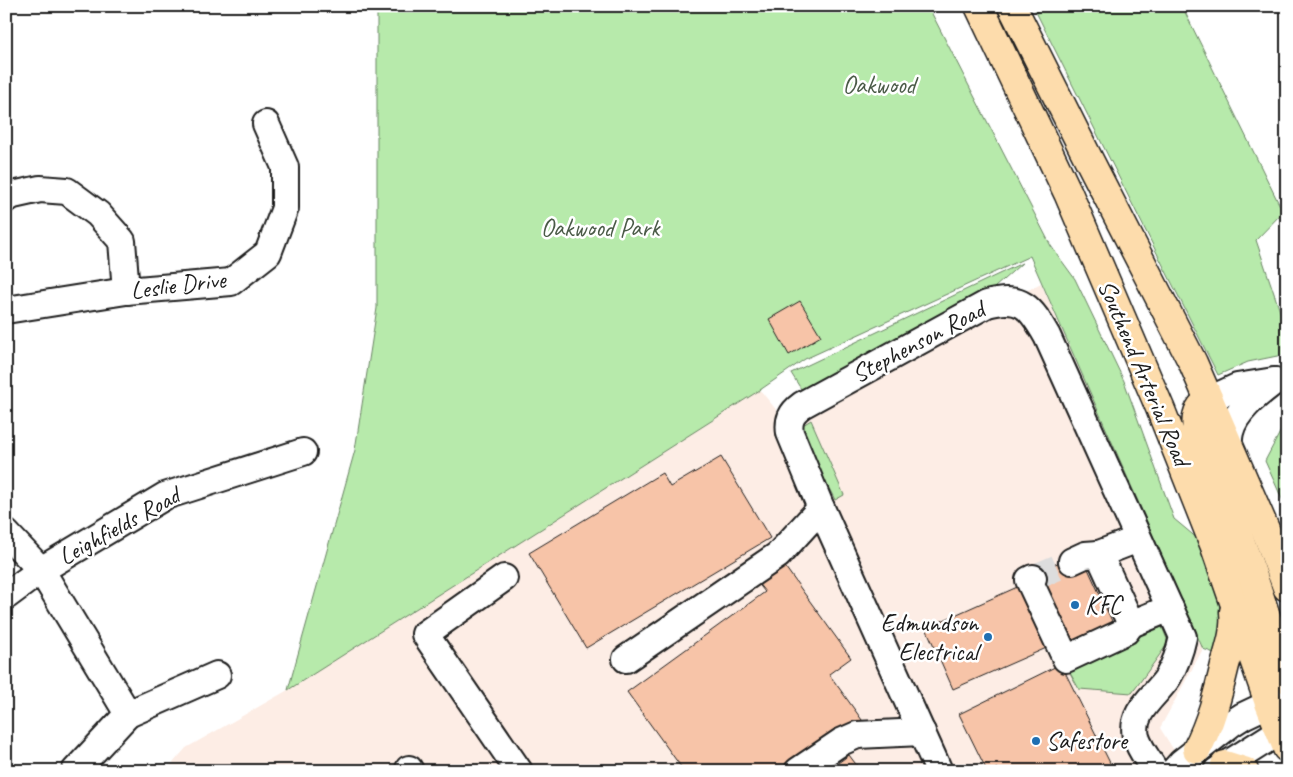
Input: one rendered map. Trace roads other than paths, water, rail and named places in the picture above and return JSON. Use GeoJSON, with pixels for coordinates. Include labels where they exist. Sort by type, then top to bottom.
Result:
{"type":"FeatureCollection","features":[{"type":"Feature","properties":{"kind":"highway","name":"Southend Arterial Road"},"geometry":{"type":"LineString","coordinates":[[979,6],[1068,193],[1160,408],[1233,598],[1278,699],[1284,736]]}},
{"type":"Feature","properties":{"kind":"highway","name":"Southend Arterial Road"},"geometry":{"type":"LineString","coordinates":[[1012,6],[1188,351],[1268,536],[1287,587]]}},
{"type":"Feature","properties":{"kind":"highway"},"geometry":{"type":"LineString","coordinates":[[1209,400],[1199,409],[1196,423],[1197,430],[1226,501],[1287,679]]}},
{"type":"Feature","properties":{"kind":"highway"},"geometry":{"type":"LineString","coordinates":[[1268,536],[1274,578],[1287,628]]}},
{"type":"Feature","properties":{"kind":"highway"},"geometry":{"type":"LineString","coordinates":[[1184,760],[1210,722],[1233,636],[1235,619],[1233,598]]}},
{"type":"Feature","properties":{"kind":"street","name":"Leslie Drive"},"geometry":{"type":"LineString","coordinates":[[6,310],[126,291],[231,282],[268,253],[285,208],[285,167],[266,124]]}},
{"type":"Feature","properties":{"kind":"street"},"geometry":{"type":"LineString","coordinates":[[6,199],[13,195],[40,189],[67,191],[98,214],[122,241],[126,291]]}},
{"type":"Feature","properties":{"kind":"street","name":"Stephenson Road"},"geometry":{"type":"LineString","coordinates":[[939,771],[821,508],[790,433],[789,425],[790,418],[796,409],[988,304],[1001,300],[1015,301],[1028,308],[1047,336],[1183,637],[1179,654],[1168,678],[1145,703],[1135,723],[1136,736],[1142,753],[1151,765],[1166,769],[1184,760]]}},
{"type":"Feature","properties":{"kind":"street"},"geometry":{"type":"LineString","coordinates":[[1209,400],[1237,388],[1281,379]]}},
{"type":"Feature","properties":{"kind":"street"},"geometry":{"type":"LineString","coordinates":[[1228,444],[1233,424],[1239,414],[1262,391],[1281,379]]}},
{"type":"Feature","properties":{"kind":"street","name":"Leighfields Road"},"geometry":{"type":"LineString","coordinates":[[6,533],[40,570],[164,496],[303,452]]}},
{"type":"Feature","properties":{"kind":"street"},"geometry":{"type":"LineString","coordinates":[[626,659],[778,555],[821,508]]}},
{"type":"Feature","properties":{"kind":"street"},"geometry":{"type":"LineString","coordinates":[[1072,561],[1085,555],[1099,554],[1138,538]]}},
{"type":"Feature","properties":{"kind":"street"},"geometry":{"type":"LineString","coordinates":[[1099,554],[1131,624]]}},
{"type":"Feature","properties":{"kind":"street"},"geometry":{"type":"LineString","coordinates":[[6,596],[40,570],[128,714]]}},
{"type":"Feature","properties":{"kind":"street"},"geometry":{"type":"LineString","coordinates":[[504,578],[425,634],[519,771]]}},
{"type":"Feature","properties":{"kind":"street"},"geometry":{"type":"LineString","coordinates":[[1033,578],[1029,580],[1066,659],[1126,631],[1131,624],[1170,608]]}},
{"type":"Feature","properties":{"kind":"street"},"geometry":{"type":"LineString","coordinates":[[75,771],[128,714],[217,675]]}},
{"type":"Feature","properties":{"kind":"street"},"geometry":{"type":"LineString","coordinates":[[1184,760],[1243,716],[1278,699]]}},
{"type":"Feature","properties":{"kind":"street"},"geometry":{"type":"LineString","coordinates":[[798,771],[841,742],[857,735],[922,732]]}},
{"type":"Feature","properties":{"kind":"street"},"geometry":{"type":"LineString","coordinates":[[1228,769],[1284,736]]}},
{"type":"Feature","properties":{"kind":"tunnel"},"geometry":{"type":"LineString","coordinates":[[1033,578],[1072,561]]}},
{"type":"Feature","properties":{"kind":"place","name":"KFC"},"geometry":{"type":"Point","coordinates":[1075,605]}},
{"type":"Feature","properties":{"kind":"place","name":"Edmundson Electrical"},"geometry":{"type":"Point","coordinates":[988,637]}},
{"type":"Feature","properties":{"kind":"place","name":"Safestore"},"geometry":{"type":"Point","coordinates":[1036,741]}},
{"type":"Feature","properties":{"kind":"park label","name":"Oakwood"},"geometry":{"type":"Point","coordinates":[879,85]}},
{"type":"Feature","properties":{"kind":"park label","name":"Oakwood Park"},"geometry":{"type":"Point","coordinates":[600,228]}}]}
